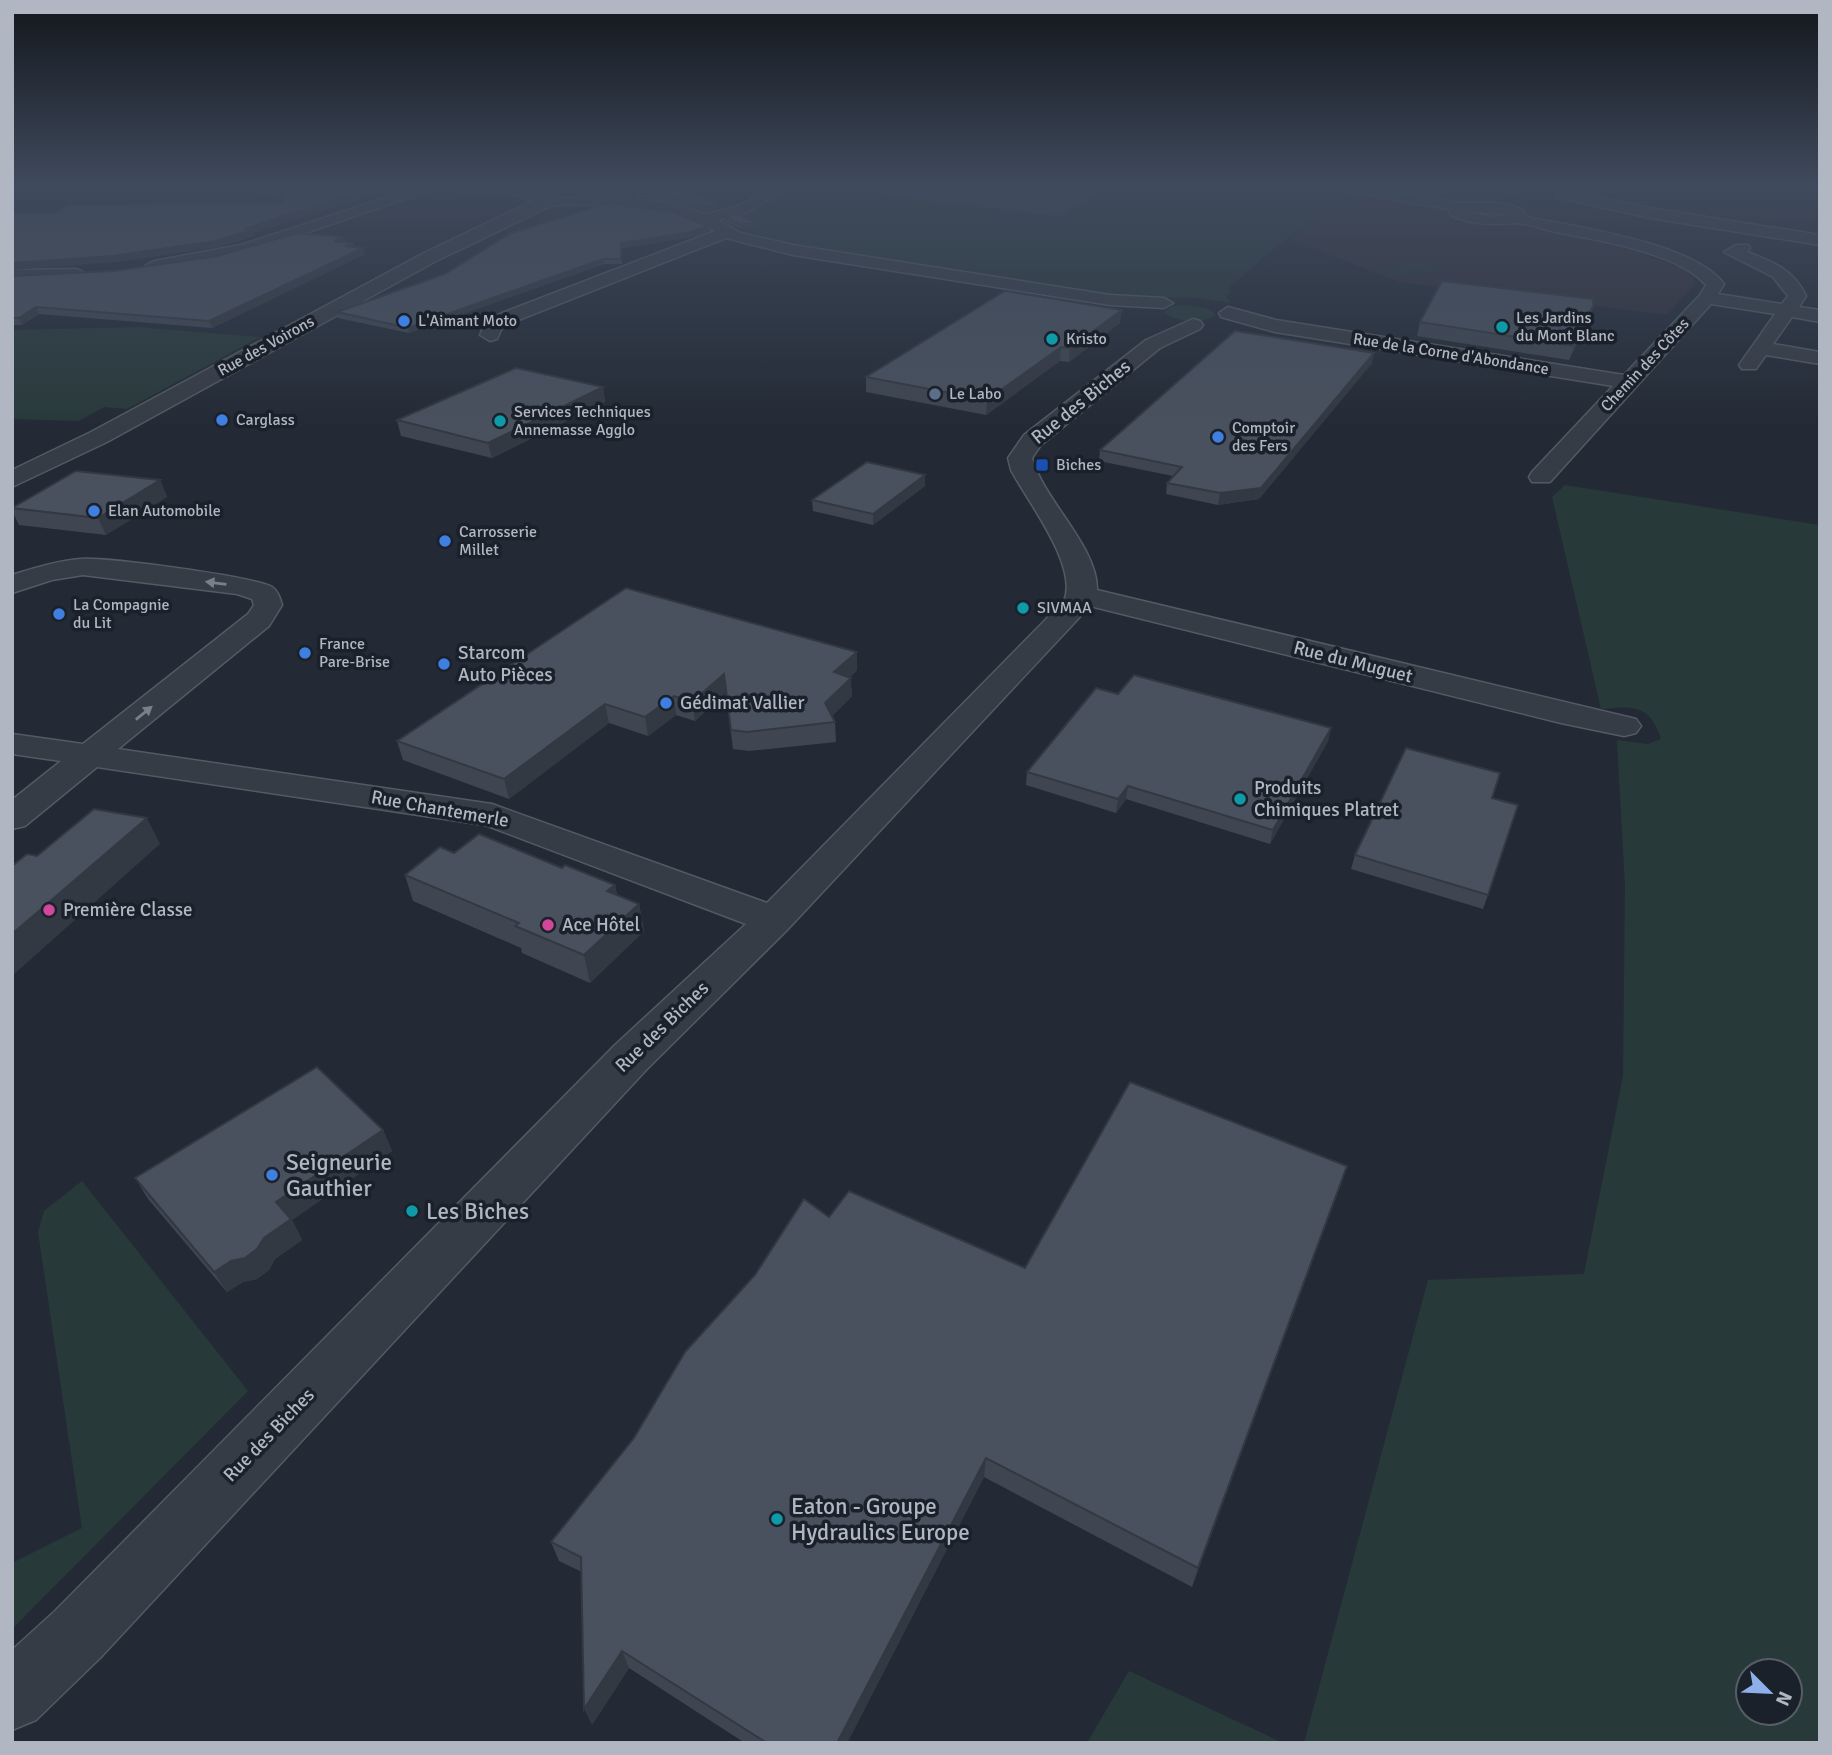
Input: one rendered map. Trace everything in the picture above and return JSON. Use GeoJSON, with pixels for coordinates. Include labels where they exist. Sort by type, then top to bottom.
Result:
{"type":"FeatureCollection","features":[{"type":"Feature","properties":{"kind":"street"},"geometry":{"type":"LineString","coordinates":[[133,269],[150,266]]}},
{"type":"Feature","properties":{"kind":"street","name":"Rue des Voirons"},"geometry":{"type":"LineString","coordinates":[[12,489],[99,437],[412,266]]}},
{"type":"Feature","properties":{"kind":"street"},"geometry":{"type":"LineString","coordinates":[[490,335],[493,325],[509,317],[637,266]]}},
{"type":"Feature","properties":{"kind":"street"},"geometry":{"type":"LineString","coordinates":[[896,266],[1110,300],[1162,316]]}},
{"type":"Feature","properties":{"kind":"street"},"geometry":{"type":"LineString","coordinates":[[1694,266],[1714,281],[1714,288],[1707,298],[1820,316]]}},
{"type":"Feature","properties":{"kind":"street"},"geometry":{"type":"LineString","coordinates":[[1749,365],[1796,301],[1796,291],[1790,281],[1763,266]]}},
{"type":"Feature","properties":{"kind":"street"},"geometry":{"type":"LineString","coordinates":[[1777,272],[1810,275]]}},
{"type":"Feature","properties":{"kind":"street"},"geometry":{"type":"LineString","coordinates":[[12,275],[94,273]]}},
{"type":"Feature","properties":{"kind":"street","name":"Chemin des Côtes"},"geometry":{"type":"LineString","coordinates":[[1541,477],[1707,298]]}},
{"type":"Feature","properties":{"kind":"street","name":"Rue des Biches"},"geometry":{"type":"LineString","coordinates":[[12,1696],[78,1634],[631,1057],[774,920],[1077,604],[1083,582],[1076,560],[1036,494],[1023,470],[1020,458],[1032,440],[1162,316],[1211,317]]}},
{"type":"Feature","properties":{"kind":"street","name":"Rue de la Corne d'Abondance"},"geometry":{"type":"LineString","coordinates":[[1211,317],[1628,382]]}},
{"type":"Feature","properties":{"kind":"street"},"geometry":{"type":"LineString","coordinates":[[1762,348],[1820,358]]}},
{"type":"Feature","properties":{"kind":"street","name":"Rue des Voirons"},"geometry":{"type":"LineString","coordinates":[[12,480],[99,437]]}},
{"type":"Feature","properties":{"kind":"street"},"geometry":{"type":"LineString","coordinates":[[12,585],[46,573],[83,567],[241,586],[258,591],[268,600],[266,611],[258,621],[12,818]]}},
{"type":"Feature","properties":{"kind":"street","name":"Rue du Muguet"},"geometry":{"type":"LineString","coordinates":[[1081,594],[1561,713],[1624,726]]}},
{"type":"Feature","properties":{"kind":"street","name":"Rue Chantemerle"},"geometry":{"type":"LineString","coordinates":[[12,744],[501,817],[774,920]]}},
{"type":"Feature","properties":{"kind":"shaded area"},"geometry":{"type":"Polygon","coordinates":[[[926,266],[1254,266],[1228,288],[1231,291],[1227,297],[1231,303],[1198,298],[1125,297],[926,266]]]}},
{"type":"Feature","properties":{"kind":"shaded area"},"geometry":{"type":"Polygon","coordinates":[[[1358,266],[1674,266],[1693,278],[1695,284],[1667,315],[1399,282],[1358,266]]]}},
{"type":"Feature","properties":{"kind":"shaded area"},"geometry":{"type":"Polygon","coordinates":[[[1431,266],[1441,270],[1394,277],[1375,269],[1431,266]]]}},
{"type":"Feature","properties":{"kind":"shaded area"},"geometry":{"type":"Polygon","coordinates":[[[1172,306],[1207,308],[1216,315],[1204,320],[1189,321],[1164,312],[1172,306]]]}},
{"type":"Feature","properties":{"kind":"shaded area"},"geometry":{"type":"Polygon","coordinates":[[[138,327],[260,337],[127,409],[104,407],[79,421],[12,419],[12,330],[138,327]]]}},
{"type":"Feature","properties":{"kind":"shaded area"},"geometry":{"type":"Polygon","coordinates":[[[1565,485],[1820,525],[1820,1743],[1304,1743],[1428,1280],[1584,1274],[1623,1076],[1625,886],[1617,740],[1648,744],[1661,739],[1646,713],[1631,708],[1601,709],[1552,497],[1565,485]]]}},
{"type":"Feature","properties":{"kind":"shaded area"},"geometry":{"type":"Polygon","coordinates":[[[82,1181],[248,1391],[12,1629],[12,1563],[82,1528],[38,1232],[44,1211],[82,1181]]]}},
{"type":"Feature","properties":{"kind":"shaded area"},"geometry":{"type":"Polygon","coordinates":[[[1129,1671],[1283,1743],[1087,1743],[1129,1671]]]}},
{"type":"Feature","properties":{"kind":"building"},"geometry":{"type":"Polygon","coordinates":[[[149,266],[325,266],[209,321],[36,307],[19,318],[12,318],[12,276],[114,271],[149,266]]]}},
{"type":"Feature","properties":{"kind":"building"},"geometry":{"type":"Polygon","coordinates":[[[458,266],[584,266],[408,328],[337,312],[445,274],[458,266]]]}},
{"type":"Feature","properties":{"kind":"building"},"geometry":{"type":"Polygon","coordinates":[[[1442,281],[1593,299],[1593,306],[1574,346],[1420,322],[1442,281]]]}},
{"type":"Feature","properties":{"kind":"building"},"geometry":{"type":"Polygon","coordinates":[[[1005,291],[1122,310],[1070,348],[1061,347],[987,400],[866,377],[1005,291]]]}},
{"type":"Feature","properties":{"kind":"building","name":"Comptoir des Fers"},"geometry":{"type":"Polygon","coordinates":[[[1235,331],[1374,353],[1261,488],[1220,493],[1167,483],[1182,467],[1100,450],[1235,331]]]}},
{"type":"Feature","properties":{"kind":"building","name":"Services Techniques Annemasse Agglo"},"geometry":{"type":"Polygon","coordinates":[[[516,368],[603,387],[488,443],[397,420],[516,368]]]}},
{"type":"Feature","properties":{"kind":"building"},"geometry":{"type":"Polygon","coordinates":[[[867,462],[925,475],[873,514],[812,500],[867,462]]]}},
{"type":"Feature","properties":{"kind":"building"},"geometry":{"type":"Polygon","coordinates":[[[76,471],[160,480],[98,518],[12,508],[76,471]]]}},
{"type":"Feature","properties":{"kind":"building","name":"Gédimat Vallier"},"geometry":{"type":"Polygon","coordinates":[[[626,588],[857,652],[834,672],[851,678],[825,703],[835,722],[747,732],[731,730],[724,674],[692,702],[674,696],[645,717],[605,704],[504,779],[397,741],[626,588]]]}},
{"type":"Feature","properties":{"kind":"building"},"geometry":{"type":"Polygon","coordinates":[[[1134,675],[1331,728],[1273,830],[1128,786],[1118,799],[1027,772],[1096,688],[1118,694],[1134,675]]]}},
{"type":"Feature","properties":{"kind":"building"},"geometry":{"type":"Polygon","coordinates":[[[1406,748],[1500,773],[1492,798],[1518,805],[1488,895],[1355,855],[1406,748]]]}},
{"type":"Feature","properties":{"kind":"building"},"geometry":{"type":"Polygon","coordinates":[[[94,809],[147,818],[12,934],[12,866],[27,854],[37,856],[94,809]]]}},
{"type":"Feature","properties":{"kind":"building"},"geometry":{"type":"Polygon","coordinates":[[[479,834],[562,868],[565,865],[615,885],[607,891],[639,904],[584,955],[515,926],[519,923],[405,875],[440,847],[454,853],[479,834]]]}},
{"type":"Feature","properties":{"kind":"building","name":"Seigneurie Gauthier"},"geometry":{"type":"Polygon","coordinates":[[[317,1067],[383,1130],[276,1202],[291,1219],[264,1238],[257,1249],[245,1258],[231,1261],[214,1272],[135,1178],[317,1067]]]}},
{"type":"Feature","properties":{"kind":"building"},"geometry":{"type":"Polygon","coordinates":[[[1130,1082],[1347,1166],[1198,1568],[986,1458],[837,1743],[767,1743],[622,1651],[584,1709],[581,1557],[551,1542],[634,1438],[685,1352],[755,1275],[804,1199],[829,1217],[849,1191],[1025,1268],[1130,1082]]]}},
{"type":"Feature","properties":{"kind":"place","name":"L'Aimant Moto"},"geometry":{"type":"Point","coordinates":[404,321]}},
{"type":"Feature","properties":{"kind":"place","name":"Les Jardins du Mont Blanc"},"geometry":{"type":"Point","coordinates":[1502,327]}},
{"type":"Feature","properties":{"kind":"place","name":"Kristo"},"geometry":{"type":"Point","coordinates":[1052,339]}},
{"type":"Feature","properties":{"kind":"place","name":"Le Labo"},"geometry":{"type":"Point","coordinates":[935,394]}},
{"type":"Feature","properties":{"kind":"place","name":"Carglass"},"geometry":{"type":"Point","coordinates":[222,420]}},
{"type":"Feature","properties":{"kind":"place","name":"Services Techniques Annemasse Agglo"},"geometry":{"type":"Point","coordinates":[500,421]}},
{"type":"Feature","properties":{"kind":"place","name":"Comptoir des Fers"},"geometry":{"type":"Point","coordinates":[1218,437]}},
{"type":"Feature","properties":{"kind":"place","name":"Biches"},"geometry":{"type":"Point","coordinates":[1042,465]}},
{"type":"Feature","properties":{"kind":"place","name":"Elan Automobile"},"geometry":{"type":"Point","coordinates":[94,511]}},
{"type":"Feature","properties":{"kind":"place","name":"Carrosserie Millet"},"geometry":{"type":"Point","coordinates":[445,541]}},
{"type":"Feature","properties":{"kind":"place","name":"SIVMAA"},"geometry":{"type":"Point","coordinates":[1023,608]}},
{"type":"Feature","properties":{"kind":"place","name":"La Compagnie du Lit"},"geometry":{"type":"Point","coordinates":[59,614]}},
{"type":"Feature","properties":{"kind":"place","name":"France Pare-Brise"},"geometry":{"type":"Point","coordinates":[305,653]}},
{"type":"Feature","properties":{"kind":"place","name":"Starcom Auto Pièces"},"geometry":{"type":"Point","coordinates":[444,664]}},
{"type":"Feature","properties":{"kind":"place","name":"Gédimat Vallier"},"geometry":{"type":"Point","coordinates":[666,703]}},
{"type":"Feature","properties":{"kind":"place","name":"Produits Chimiques Platret"},"geometry":{"type":"Point","coordinates":[1240,799]}},
{"type":"Feature","properties":{"kind":"place","name":"Première Classe"},"geometry":{"type":"Point","coordinates":[49,910]}},
{"type":"Feature","properties":{"kind":"place","name":"Ace Hôtel"},"geometry":{"type":"Point","coordinates":[548,925]}},
{"type":"Feature","properties":{"kind":"place","name":"Seigneurie Gauthier"},"geometry":{"type":"Point","coordinates":[272,1175]}},
{"type":"Feature","properties":{"kind":"place","name":"Les Biches"},"geometry":{"type":"Point","coordinates":[412,1211]}},
{"type":"Feature","properties":{"kind":"place","name":"Eaton - Groupe Hydraulics Europe"},"geometry":{"type":"Point","coordinates":[777,1519]}}]}
